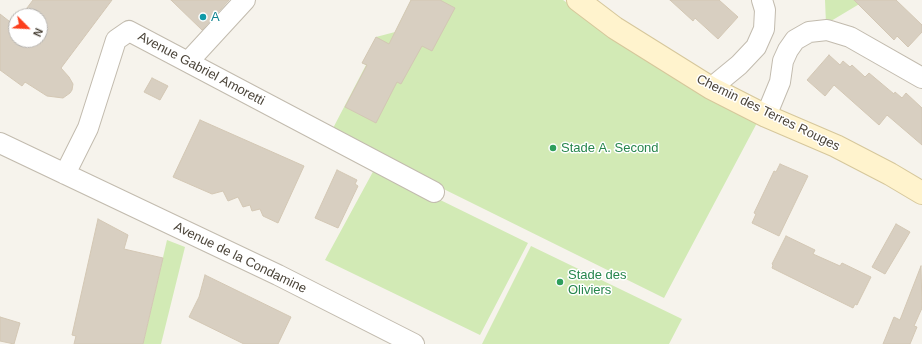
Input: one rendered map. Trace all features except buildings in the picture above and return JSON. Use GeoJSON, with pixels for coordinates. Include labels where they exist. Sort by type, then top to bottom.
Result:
{"type":"FeatureCollection","features":[{"type":"Feature","properties":{"kind":"main road","name":"Chemin des Terres Rouges"},"geometry":{"type":"LineString","coordinates":[[578,0],[621,31],[711,88],[766,116],[836,146],[890,174],[922,193]]}},
{"type":"Feature","properties":{"kind":"street"},"geometry":{"type":"LineString","coordinates":[[188,62],[245,0]]}},
{"type":"Feature","properties":{"kind":"street"},"geometry":{"type":"LineString","coordinates":[[711,88],[739,65],[756,47],[764,29],[765,10],[762,0]]}},
{"type":"Feature","properties":{"kind":"street"},"geometry":{"type":"LineString","coordinates":[[766,116],[778,87],[788,50],[795,40],[809,32],[827,30],[850,37],[922,78]]}},
{"type":"Feature","properties":{"kind":"street","name":"Avenue Gabriel Amoretti"},"geometry":{"type":"LineString","coordinates":[[65,174],[88,128],[116,40],[129,31],[434,192]]}},
{"type":"Feature","properties":{"kind":"street"},"geometry":{"type":"LineString","coordinates":[[0,143],[65,174]]}},
{"type":"Feature","properties":{"kind":"street","name":"Avenue de la Condamine"},"geometry":{"type":"LineString","coordinates":[[65,174],[278,275],[414,344]]}},
{"type":"Feature","properties":{"kind":"green space","name":"Stade A. Second"},"geometry":{"type":"Polygon","coordinates":[[[411,0],[563,0],[687,85],[758,121],[664,298],[331,132],[366,65],[362,63],[376,37],[395,32],[411,0]]]}},
{"type":"Feature","properties":{"kind":"green space"},"geometry":{"type":"Polygon","coordinates":[[[825,0],[866,0],[826,24],[825,0]]]}},
{"type":"Feature","properties":{"kind":"green space"},"geometry":{"type":"Polygon","coordinates":[[[375,168],[528,243],[480,335],[325,260],[375,168]]]}},
{"type":"Feature","properties":{"kind":"green space"},"geometry":{"type":"Polygon","coordinates":[[[167,240],[185,247],[161,344],[143,344],[167,240]]]}},
{"type":"Feature","properties":{"kind":"green space","name":"Stade des Oliviers"},"geometry":{"type":"Polygon","coordinates":[[[531,246],[682,319],[669,344],[482,344],[531,246]]]}},
{"type":"Feature","properties":{"kind":"place","name":"A"},"geometry":{"type":"Point","coordinates":[203,17]}},
{"type":"Feature","properties":{"kind":"place","name":"Stade A. Second"},"geometry":{"type":"Point","coordinates":[553,148]}},
{"type":"Feature","properties":{"kind":"place","name":"Stade des Oliviers"},"geometry":{"type":"Point","coordinates":[560,282]}}]}
